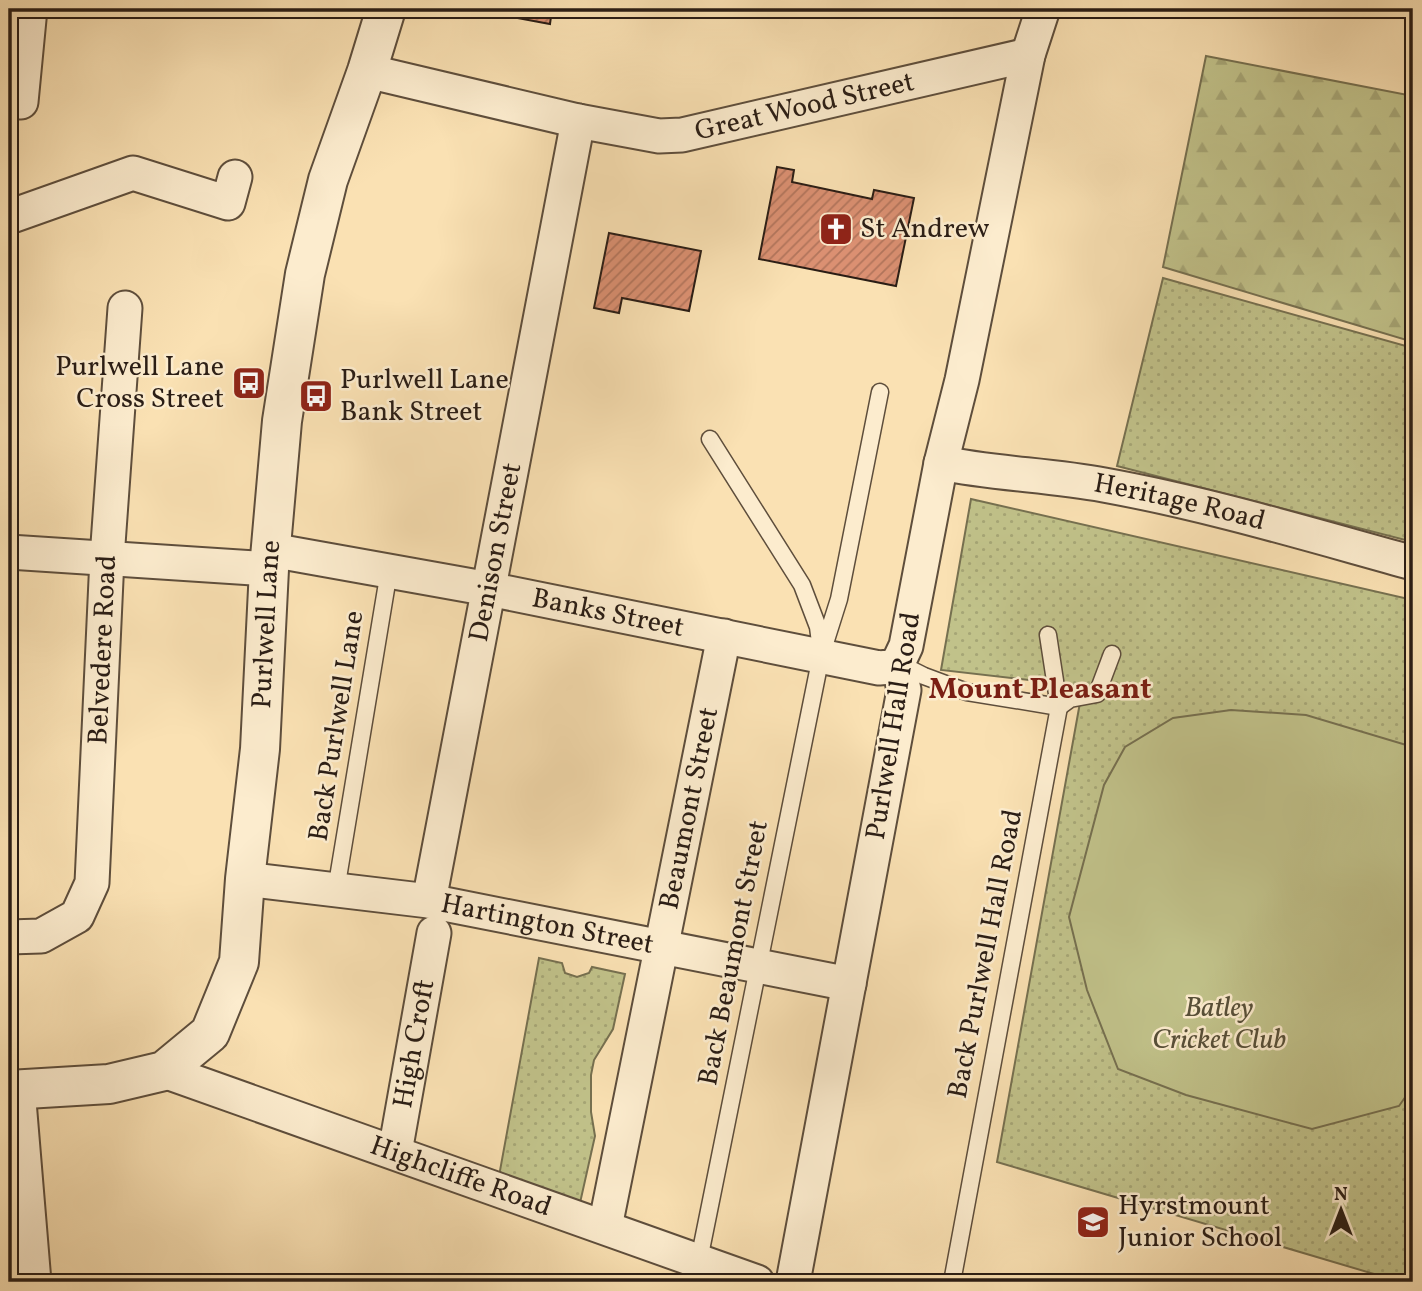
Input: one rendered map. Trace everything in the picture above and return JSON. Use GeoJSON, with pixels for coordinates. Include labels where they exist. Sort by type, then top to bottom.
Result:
{"type":"FeatureCollection","features":[{"type":"Feature","properties":{"kind":"street"},"geometry":{"type":"LineString","coordinates":[[22,102],[30,9]]}},
{"type":"Feature","properties":{"kind":"street","name":"Purlwell Lane"},"geometry":{"type":"LineString","coordinates":[[13,1089],[108,1084],[164,1071],[210,1033],[239,961],[260,749],[270,559],[282,421],[305,274],[328,180],[386,9]]}},
{"type":"Feature","properties":{"kind":"street","name":"Purlwell Hall Road"},"geometry":{"type":"LineString","coordinates":[[793,1282],[904,690],[898,663],[904,656],[941,463],[962,380],[1028,55],[1042,9]]}},
{"type":"Feature","properties":{"kind":"street","name":"Great Wood Street"},"geometry":{"type":"LineString","coordinates":[[367,71],[579,121],[659,136],[682,135],[1028,55]]}},
{"type":"Feature","properties":{"kind":"street","name":"Denison Street"},"geometry":{"type":"LineString","coordinates":[[429,901],[579,121]]}},
{"type":"Feature","properties":{"kind":"street"},"geometry":{"type":"LineString","coordinates":[[9,217],[133,173],[228,203],[235,177]]}},
{"type":"Feature","properties":{"kind":"street","name":"Belvedere Road"},"geometry":{"type":"LineString","coordinates":[[9,937],[41,936],[77,916],[92,883],[107,558],[125,308]]}},
{"type":"Feature","properties":{"kind":"street","name":"Heritage Road"},"geometry":{"type":"LineString","coordinates":[[941,463],[1116,487],[1223,510],[1413,563]]}},
{"type":"Feature","properties":{"kind":"street","name":"Banks Street"},"geometry":{"type":"LineString","coordinates":[[9,552],[107,558],[270,559],[389,571],[879,667],[890,667],[898,663]]}},
{"type":"Feature","properties":{"kind":"street","name":"Beaumont Street"},"geometry":{"type":"LineString","coordinates":[[605,1227],[724,636]]}},
{"type":"Feature","properties":{"kind":"street","name":"Hartington Street"},"geometry":{"type":"LineString","coordinates":[[245,880],[429,901],[849,984]]}},
{"type":"Feature","properties":{"kind":"street","name":"High Croft"},"geometry":{"type":"LineString","coordinates":[[395,1152],[434,933]]}},
{"type":"Feature","properties":{"kind":"street","name":"Highcliffe Road"},"geometry":{"type":"LineString","coordinates":[[164,1071],[757,1282]]}},
{"type":"Feature","properties":{"kind":"street"},"geometry":{"type":"LineString","coordinates":[[13,1089],[34,1282]]}},
{"type":"Feature","properties":{"kind":"lane"},"geometry":{"type":"LineString","coordinates":[[821,656],[839,599],[880,392]]}},
{"type":"Feature","properties":{"kind":"lane"},"geometry":{"type":"LineString","coordinates":[[710,439],[802,584],[818,627],[821,656]]}},
{"type":"Feature","properties":{"kind":"lane","name":"Back Purlwell Lane"},"geometry":{"type":"LineString","coordinates":[[336,890],[389,571]]}},
{"type":"Feature","properties":{"kind":"lane","name":"Back Purlwell Hall Road"},"geometry":{"type":"LineString","coordinates":[[952,1282],[1059,707],[1048,635]]}},
{"type":"Feature","properties":{"kind":"lane"},"geometry":{"type":"LineString","coordinates":[[898,663],[967,692],[1059,707],[1070,699],[1097,694],[1112,654]]}},
{"type":"Feature","properties":{"kind":"lane","name":"Back Beaumont Street"},"geometry":{"type":"LineString","coordinates":[[699,1260],[821,656]]}},
{"type":"Feature","properties":{"kind":"green space"},"geometry":{"type":"Polygon","coordinates":[[[1206,56],[1413,96],[1413,342],[1163,267],[1206,56]]]}},
{"type":"Feature","properties":{"kind":"green space"},"geometry":{"type":"Polygon","coordinates":[[[1163,278],[1413,348],[1413,542],[1117,466],[1163,278]]]}},
{"type":"Feature","properties":{"kind":"green space","name":"Batley Cricket Club"},"geometry":{"type":"Polygon","coordinates":[[[971,499],[1413,600],[1413,1282],[1401,1282],[997,1162],[1083,686],[941,670],[971,499]]]}},
{"type":"Feature","properties":{"kind":"green space"},"geometry":{"type":"Polygon","coordinates":[[[1231,710],[1306,715],[1413,747],[1413,1086],[1399,1106],[1312,1129],[1186,1095],[1118,1069],[1087,990],[1069,917],[1104,785],[1125,747],[1173,718],[1231,710]]]}},
{"type":"Feature","properties":{"kind":"green space"},"geometry":{"type":"Polygon","coordinates":[[[539,958],[562,963],[565,973],[577,977],[589,973],[592,967],[625,974],[613,1029],[594,1060],[591,1075],[591,1112],[595,1136],[580,1203],[499,1176],[539,958]]]}},
{"type":"Feature","properties":{"kind":"building"},"geometry":{"type":"Polygon","coordinates":[[[469,9],[552,9],[550,24],[469,9]]]}},
{"type":"Feature","properties":{"kind":"building","name":"St Andrew"},"geometry":{"type":"Polygon","coordinates":[[[777,167],[794,170],[792,182],[872,199],[874,190],[914,198],[896,286],[759,259],[777,167]]]}},
{"type":"Feature","properties":{"kind":"building"},"geometry":{"type":"Polygon","coordinates":[[[609,233],[701,251],[689,311],[622,298],[619,313],[594,308],[609,233]]]}},
{"type":"Feature","properties":{"kind":"place","name":"St Andrew"},"geometry":{"type":"Point","coordinates":[836,229]}},
{"type":"Feature","properties":{"kind":"place","name":"Purlwell Lane Cross Street"},"geometry":{"type":"Point","coordinates":[249,383]}},
{"type":"Feature","properties":{"kind":"place","name":"Purlwell Lane Bank Street"},"geometry":{"type":"Point","coordinates":[316,396]}},
{"type":"Feature","properties":{"kind":"place","name":"Hyrstmount Junior School"},"geometry":{"type":"Point","coordinates":[1093,1222]}},
{"type":"Feature","properties":{"kind":"district","name":"Mount Pleasant"},"geometry":{"type":"Point","coordinates":[1040,690]}}]}
